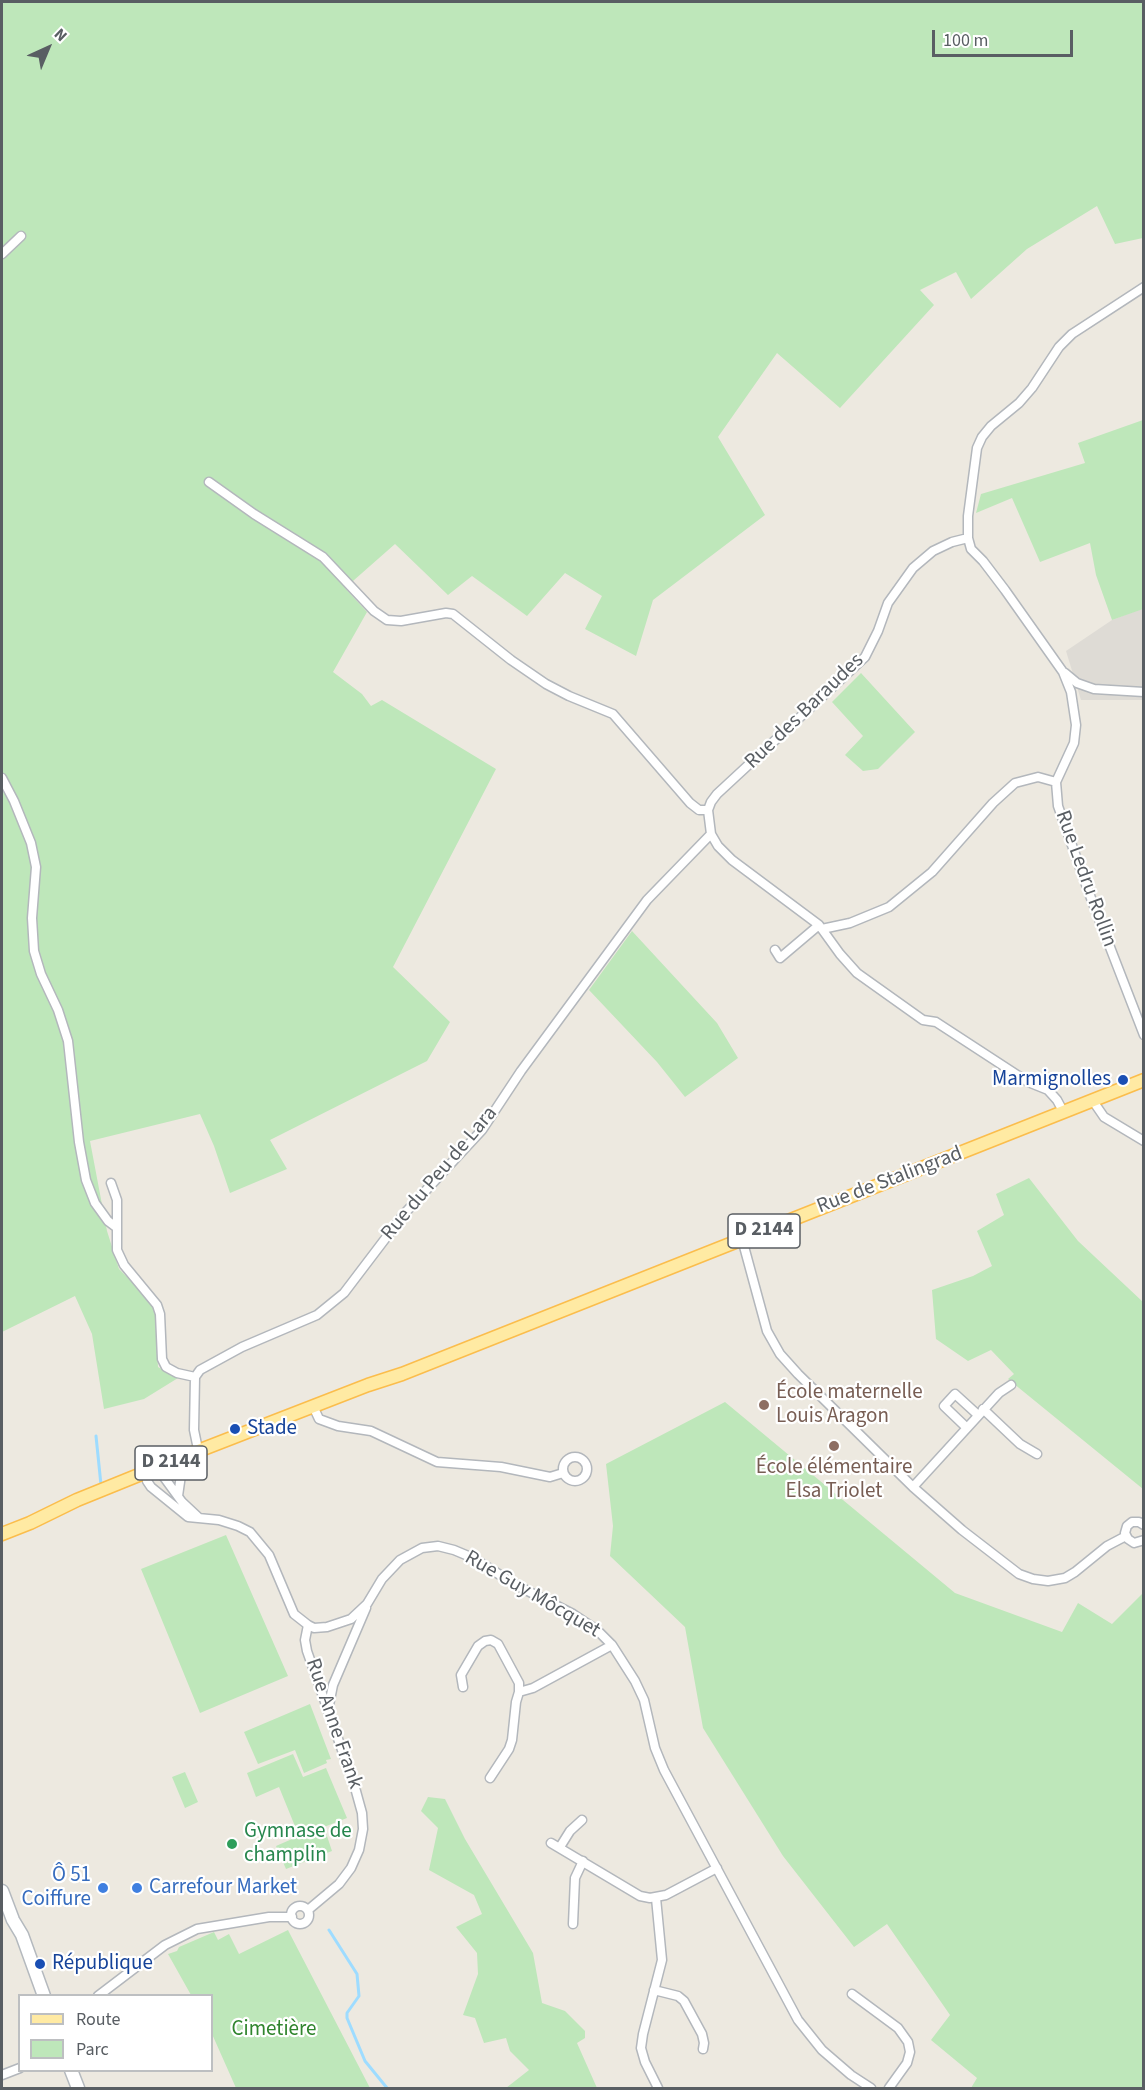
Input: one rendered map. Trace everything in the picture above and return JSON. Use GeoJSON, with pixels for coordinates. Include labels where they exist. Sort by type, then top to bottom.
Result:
{"type":"FeatureCollection","features":[{"type":"Feature","properties":{"kind":"main road","name":"Rue de Stalingrad"},"geometry":{"type":"LineString","coordinates":[[314,1410],[369,1391],[402,1374],[1143,1080]]}},
{"type":"Feature","properties":{"kind":"main road","name":"D 2144"},"geometry":{"type":"LineString","coordinates":[[2,1534],[30,1523],[48,1520],[199,1455],[314,1410]]}},
{"type":"Feature","properties":{"kind":"main road","name":"D 2144"},"geometry":{"type":"LineString","coordinates":[[154,1474],[188,1464],[199,1455]]}},
{"type":"Feature","properties":{"kind":"street"},"geometry":{"type":"LineString","coordinates":[[2,254],[21,236]]}},
{"type":"Feature","properties":{"kind":"street"},"geometry":{"type":"LineString","coordinates":[[968,538],[968,516],[977,447],[982,436],[1019,404],[1059,347],[1072,334],[1143,286]]}},
{"type":"Feature","properties":{"kind":"street"},"geometry":{"type":"LineString","coordinates":[[209,482],[254,514],[323,556],[374,611],[387,620],[401,621],[446,613],[453,614],[511,660],[546,684],[613,714],[690,803],[699,810],[708,810],[711,834],[718,846],[732,860],[821,927],[857,973],[924,1020],[936,1022],[1028,1082],[1048,1090],[1064,1113]]}},
{"type":"Feature","properties":{"kind":"street","name":"Rue Ledru Rollin"},"geometry":{"type":"LineString","coordinates":[[968,538],[970,549],[983,561],[1005,590],[1063,672],[1071,692],[1076,725],[1074,743],[1056,782],[1058,806],[1143,1035]]}},
{"type":"Feature","properties":{"kind":"street","name":"Rue des Baraudes"},"geometry":{"type":"LineString","coordinates":[[708,810],[717,794],[865,657],[888,603],[913,568],[933,551],[952,542],[968,538]]}},
{"type":"Feature","properties":{"kind":"street"},"geometry":{"type":"LineString","coordinates":[[1063,672],[1077,683],[1094,689],[1143,692]]}},
{"type":"Feature","properties":{"kind":"street"},"geometry":{"type":"LineString","coordinates":[[775,950],[780,958],[821,927],[850,924],[889,907],[932,872],[993,803],[1015,783],[1038,777],[1056,782]]}},
{"type":"Feature","properties":{"kind":"street"},"geometry":{"type":"LineString","coordinates":[[2,778],[31,843],[36,867],[32,918],[34,951],[68,1041],[79,1142],[86,1180],[95,1203],[108,1221],[116,1227]]}},
{"type":"Feature","properties":{"kind":"street","name":"Rue du Peu de Lara"},"geometry":{"type":"LineString","coordinates":[[195,1377],[200,1370],[242,1347],[317,1315],[344,1293],[404,1214],[482,1130],[521,1071],[647,900],[711,834]]}},
{"type":"Feature","properties":{"kind":"street"},"geometry":{"type":"LineString","coordinates":[[1094,1101],[1104,1117],[1143,1141]]}},
{"type":"Feature","properties":{"kind":"street"},"geometry":{"type":"LineString","coordinates":[[111,1183],[117,1200],[117,1250],[124,1265],[149,1294],[160,1314],[161,1353],[166,1367],[177,1373],[195,1377],[193,1384],[194,1430],[199,1455]]}},
{"type":"Feature","properties":{"kind":"street"},"geometry":{"type":"LineString","coordinates":[[742,1239],[767,1331],[780,1354],[913,1486],[962,1530],[1019,1574],[1048,1581],[1065,1578],[1088,1563],[1107,1546],[1126,1536]]}},
{"type":"Feature","properties":{"kind":"street"},"geometry":{"type":"LineString","coordinates":[[913,1486],[999,1393],[1011,1385]]}},
{"type":"Feature","properties":{"kind":"street"},"geometry":{"type":"LineString","coordinates":[[967,1428],[944,1406],[955,1394],[1020,1444],[1037,1454]]}},
{"type":"Feature","properties":{"kind":"street"},"geometry":{"type":"LineString","coordinates":[[314,1410],[319,1419],[338,1426],[371,1431],[437,1462],[501,1467],[550,1477],[563,1473]]}},
{"type":"Feature","properties":{"kind":"street"},"geometry":{"type":"LineString","coordinates":[[178,1496],[181,1475],[188,1464]]}},
{"type":"Feature","properties":{"kind":"street"},"geometry":{"type":"LineString","coordinates":[[154,1474],[198,1517]]}},
{"type":"Feature","properties":{"kind":"street"},"geometry":{"type":"LineString","coordinates":[[154,1474],[157,1493],[188,1517],[238,1526],[250,1532],[269,1555],[294,1614],[308,1625]]}},
{"type":"Feature","properties":{"kind":"street"},"geometry":{"type":"LineString","coordinates":[[1143,1523],[1135,1521],[1125,1529],[1126,1536],[1134,1543],[1143,1540]]}},
{"type":"Feature","properties":{"kind":"street","name":"Rue Guy Môcquet"},"geometry":{"type":"LineString","coordinates":[[308,1625],[319,1628],[351,1619],[367,1604],[387,1572],[408,1555],[422,1548],[447,1548],[473,1558],[597,1630],[612,1645],[635,1681],[644,1701],[655,1748],[664,1770],[798,2019],[812,2040],[827,2055],[871,2088]]}},
{"type":"Feature","properties":{"kind":"street"},"geometry":{"type":"LineString","coordinates":[[328,1708],[333,1685],[367,1604]]}},
{"type":"Feature","properties":{"kind":"street","name":"Rue Anne Frank"},"geometry":{"type":"LineString","coordinates":[[99,1994],[165,1946],[197,1929],[269,1917],[292,1917],[292,1911],[301,1906],[308,1910],[339,1884],[351,1868],[359,1850],[363,1814],[307,1651],[305,1640],[308,1625]]}},
{"type":"Feature","properties":{"kind":"street"},"geometry":{"type":"LineString","coordinates":[[463,1687],[460,1675],[478,1646],[491,1640],[498,1644],[519,1683],[519,1692],[509,1749],[490,1778]]}},
{"type":"Feature","properties":{"kind":"street"},"geometry":{"type":"LineString","coordinates":[[519,1692],[533,1688],[612,1645]]}},
{"type":"Feature","properties":{"kind":"street"},"geometry":{"type":"LineString","coordinates":[[560,1847],[570,1831],[582,1820]]}},
{"type":"Feature","properties":{"kind":"street"},"geometry":{"type":"LineString","coordinates":[[551,1843],[640,1896],[656,1898],[666,1895],[717,1868]]}},
{"type":"Feature","properties":{"kind":"street"},"geometry":{"type":"LineString","coordinates":[[573,1924],[575,1878],[584,1861]]}},
{"type":"Feature","properties":{"kind":"street"},"geometry":{"type":"LineString","coordinates":[[2,1891],[13,1920],[22,1935],[44,1994]]}},
{"type":"Feature","properties":{"kind":"street"},"geometry":{"type":"LineString","coordinates":[[656,1898],[662,1960],[641,2048],[658,2088]]}},
{"type":"Feature","properties":{"kind":"street"},"geometry":{"type":"LineString","coordinates":[[654,1990],[678,1996],[684,2001],[702,2034],[703,2049]]}},
{"type":"Feature","properties":{"kind":"street"},"geometry":{"type":"LineString","coordinates":[[852,1994],[898,2028],[909,2042],[910,2052],[907,2063],[889,2088]]}},
{"type":"Feature","properties":{"kind":"street"},"geometry":{"type":"LineString","coordinates":[[2,2075],[18,2069]]}},
{"type":"Feature","properties":{"kind":"street"},"geometry":{"type":"LineString","coordinates":[[72,2072],[78,2088]]}},
{"type":"Feature","properties":{"kind":"shaded area"},"geometry":{"type":"Polygon","coordinates":[[[1143,608],[1143,700],[1081,700],[1066,651],[1112,620],[1143,608]]]}},
{"type":"Feature","properties":{"kind":"green space"},"geometry":{"type":"Polygon","coordinates":[[[2,2],[1143,2],[1143,238],[1115,244],[1097,206],[1027,249],[971,299],[956,272],[920,290],[934,305],[840,408],[777,353],[718,437],[765,515],[653,600],[636,656],[585,629],[602,596],[565,573],[527,616],[472,576],[448,595],[395,544],[345,588],[367,612],[333,672],[362,694],[371,706],[382,700],[496,769],[393,967],[450,1022],[427,1061],[270,1140],[287,1169],[230,1193],[200,1114],[90,1141],[107,1231],[119,1269],[149,1299],[155,1311],[158,1367],[178,1378],[144,1399],[104,1409],[92,1334],[75,1296],[2,1332],[2,2]]]}},
{"type":"Feature","properties":{"kind":"green space"},"geometry":{"type":"Polygon","coordinates":[[[1143,420],[1143,609],[1112,620],[1096,575],[1090,543],[1040,562],[1012,498],[976,513],[981,494],[1085,463],[1078,443],[1143,420]]]}},
{"type":"Feature","properties":{"kind":"green space"},"geometry":{"type":"Polygon","coordinates":[[[861,673],[915,732],[878,769],[863,771],[845,755],[863,736],[832,702],[861,673]]]}},
{"type":"Feature","properties":{"kind":"green space"},"geometry":{"type":"Polygon","coordinates":[[[632,931],[717,1023],[738,1058],[685,1097],[657,1062],[589,990],[632,931]]]}},
{"type":"Feature","properties":{"kind":"green space"},"geometry":{"type":"Polygon","coordinates":[[[1029,1178],[1078,1241],[1143,1302],[1143,1489],[1008,1379],[1014,1374],[991,1350],[968,1361],[936,1339],[932,1290],[973,1276],[992,1266],[977,1231],[1004,1215],[996,1194],[1029,1178]]]}},
{"type":"Feature","properties":{"kind":"green space"},"geometry":{"type":"Polygon","coordinates":[[[725,1402],[955,1593],[1062,1632],[1078,1603],[1112,1624],[1143,1593],[1143,2088],[971,2088],[977,2078],[931,2040],[950,2015],[887,1924],[854,1947],[783,1856],[703,1728],[685,1627],[610,1556],[613,1526],[606,1464],[725,1402]]]}},
{"type":"Feature","properties":{"kind":"green space"},"geometry":{"type":"Polygon","coordinates":[[[226,1535],[288,1676],[200,1713],[141,1569],[226,1535]]]}},
{"type":"Feature","properties":{"kind":"green space"},"geometry":{"type":"Polygon","coordinates":[[[310,1704],[331,1759],[304,1773],[295,1750],[258,1764],[244,1732],[310,1704]]]}},
{"type":"Feature","properties":{"kind":"green space"},"geometry":{"type":"Polygon","coordinates":[[[293,1754],[303,1777],[326,1768],[347,1818],[324,1827],[332,1851],[286,1869],[276,1846],[299,1836],[279,1787],[256,1797],[247,1773],[293,1754]]]}},
{"type":"Feature","properties":{"kind":"green space"},"geometry":{"type":"Polygon","coordinates":[[[185,1772],[198,1802],[185,1808],[172,1777],[185,1772]]]}},
{"type":"Feature","properties":{"kind":"green space"},"geometry":{"type":"Polygon","coordinates":[[[428,1797],[445,1799],[465,1839],[533,1953],[542,2003],[565,2011],[585,2031],[585,2038],[577,2043],[597,2088],[506,2088],[529,2070],[510,2051],[506,2038],[484,2043],[475,2018],[463,2015],[478,1974],[477,1953],[456,1927],[482,1914],[474,1895],[429,1870],[438,1828],[421,1811],[428,1797]]]}},
{"type":"Feature","properties":{"kind":"green space","name":"Cimetière"},"geometry":{"type":"Polygon","coordinates":[[[288,1930],[370,2088],[236,2088],[213,2036],[213,1994],[190,1994],[168,1954],[214,1932],[218,1940],[229,1934],[239,1954],[288,1930]]]}},
{"type":"Feature","properties":{"kind":"waterway"},"geometry":{"type":"LineString","coordinates":[[96,1436],[101,1485]]}},
{"type":"Feature","properties":{"kind":"waterway"},"geometry":{"type":"LineString","coordinates":[[329,1930],[357,1974],[359,1996],[347,2013],[347,2018],[365,2061],[387,2088]]}},
{"type":"Feature","properties":{"kind":"place","name":"Marmignolles"},"geometry":{"type":"Point","coordinates":[1123,1080]}},
{"type":"Feature","properties":{"kind":"place","name":"École maternelle Louis Aragon"},"geometry":{"type":"Point","coordinates":[764,1405]}},
{"type":"Feature","properties":{"kind":"place","name":"Stade"},"geometry":{"type":"Point","coordinates":[235,1429]}},
{"type":"Feature","properties":{"kind":"place","name":"École élémentaire Elsa Triolet"},"geometry":{"type":"Point","coordinates":[834,1446]}},
{"type":"Feature","properties":{"kind":"place","name":"Gymnase de champlin"},"geometry":{"type":"Point","coordinates":[232,1844]}},
{"type":"Feature","properties":{"kind":"place","name":"Ô 51 Coiffure"},"geometry":{"type":"Point","coordinates":[103,1888]}},
{"type":"Feature","properties":{"kind":"place","name":"Carrefour Market"},"geometry":{"type":"Point","coordinates":[137,1888]}},
{"type":"Feature","properties":{"kind":"place","name":"République"},"geometry":{"type":"Point","coordinates":[40,1964]}}]}
